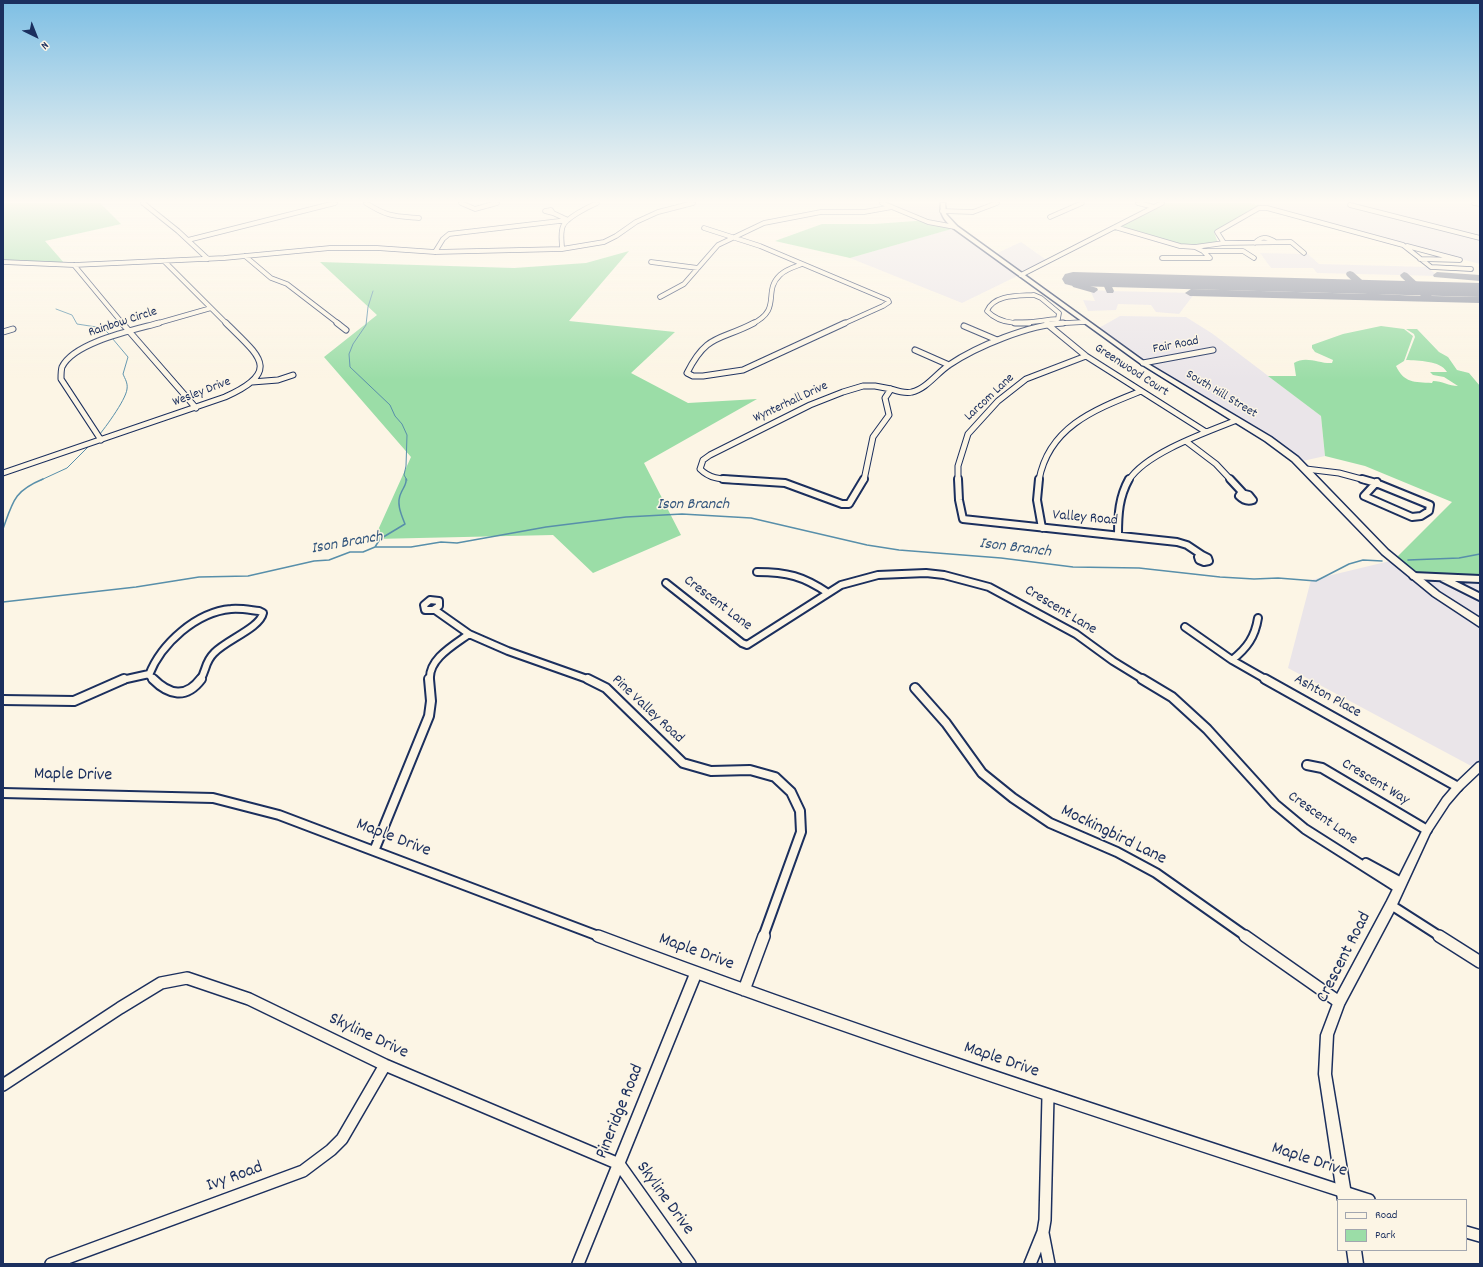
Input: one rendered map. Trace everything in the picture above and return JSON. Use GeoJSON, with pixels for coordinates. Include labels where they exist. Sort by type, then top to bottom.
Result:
{"type":"FeatureCollection","features":[{"type":"Feature","properties":{"kind":"main road","name":"South Hill Street"},"geometry":{"type":"LineString","coordinates":[[1004,262],[1143,363],[1268,439],[1295,459],[1366,534],[1413,576],[1443,599],[1480,623]]}},
{"type":"Feature","properties":{"kind":"street"},"geometry":{"type":"LineString","coordinates":[[6,262],[74,265],[160,262]]}},
{"type":"Feature","properties":{"kind":"street","name":"Wesley Drive"},"geometry":{"type":"LineString","coordinates":[[3,473],[196,408],[233,394],[252,382],[261,368],[261,358],[164,262]]}},
{"type":"Feature","properties":{"kind":"street"},"geometry":{"type":"LineString","coordinates":[[252,262],[271,278],[287,284],[346,330]]}},
{"type":"Feature","properties":{"kind":"street"},"geometry":{"type":"LineString","coordinates":[[652,262],[698,268]]}},
{"type":"Feature","properties":{"kind":"street"},"geometry":{"type":"LineString","coordinates":[[660,297],[680,287],[703,262]]}},
{"type":"Feature","properties":{"kind":"street"},"geometry":{"type":"LineString","coordinates":[[798,262],[888,300],[889,302],[888,304],[743,370],[703,376],[693,376],[687,373],[705,345],[764,318],[770,308],[774,280],[784,271],[802,264]]}},
{"type":"Feature","properties":{"kind":"street"},"geometry":{"type":"LineString","coordinates":[[1021,274],[1045,262]]}},
{"type":"Feature","properties":{"kind":"street"},"geometry":{"type":"LineString","coordinates":[[1424,262],[1431,267],[1472,268]]}},
{"type":"Feature","properties":{"kind":"street"},"geometry":{"type":"LineString","coordinates":[[74,265],[158,366],[196,408]]}},
{"type":"Feature","properties":{"kind":"street"},"geometry":{"type":"LineString","coordinates":[[1041,298],[1059,313],[1058,319],[1038,320],[1019,325],[990,315],[987,311],[989,306],[1005,297],[1034,295],[1041,298],[1052,297]]}},
{"type":"Feature","properties":{"kind":"street","name":"Rainbow Circle"},"geometry":{"type":"LineString","coordinates":[[101,440],[60,379],[62,364],[82,348],[102,340],[211,308]]}},
{"type":"Feature","properties":{"kind":"street","name":"Wynterhall Drive"},"geometry":{"type":"LineString","coordinates":[[891,389],[886,396],[885,401],[889,415],[872,437],[865,476],[849,504],[839,502],[790,484],[722,480],[702,472],[700,465],[705,458],[810,405],[843,392],[866,386],[874,386],[891,389],[907,393],[917,391],[949,365],[997,340],[1047,324],[1085,322]]}},
{"type":"Feature","properties":{"kind":"street","name":"Greenwood Court"},"geometry":{"type":"LineString","coordinates":[[1047,324],[1086,356],[1206,432]]}},
{"type":"Feature","properties":{"kind":"street"},"geometry":{"type":"LineString","coordinates":[[964,326],[997,340]]}},
{"type":"Feature","properties":{"kind":"street"},"geometry":{"type":"LineString","coordinates":[[3,332],[13,329]]}},
{"type":"Feature","properties":{"kind":"street"},"geometry":{"type":"LineString","coordinates":[[915,350],[949,365]]}},
{"type":"Feature","properties":{"kind":"street","name":"Fair Road"},"geometry":{"type":"LineString","coordinates":[[1143,363],[1213,350]]}},
{"type":"Feature","properties":{"kind":"street","name":"Larcom Lane"},"geometry":{"type":"LineString","coordinates":[[963,519],[959,500],[958,466],[968,434],[998,402],[1026,379],[1086,356]]}},
{"type":"Feature","properties":{"kind":"street"},"geometry":{"type":"LineString","coordinates":[[252,382],[278,380],[293,375]]}},
{"type":"Feature","properties":{"kind":"street"},"geometry":{"type":"LineString","coordinates":[[1042,528],[1037,500],[1039,476],[1047,455],[1061,436],[1088,414],[1141,391]]}},
{"type":"Feature","properties":{"kind":"street"},"geometry":{"type":"LineString","coordinates":[[1118,535],[1118,509],[1124,487],[1135,471],[1149,460],[1169,448],[1187,442],[1206,432],[1237,420]]}},
{"type":"Feature","properties":{"kind":"street"},"geometry":{"type":"LineString","coordinates":[[1187,442],[1216,464],[1243,493]]}},
{"type":"Feature","properties":{"kind":"street"},"geometry":{"type":"LineString","coordinates":[[1306,469],[1341,473],[1377,482],[1430,505],[1429,511],[1421,516],[1412,517],[1364,496],[1377,482]]}},
{"type":"Feature","properties":{"kind":"street","name":"Valley Road"},"geometry":{"type":"LineString","coordinates":[[963,519],[1177,542],[1187,545],[1202,555]]}},
{"type":"Feature","properties":{"kind":"street"},"geometry":{"type":"LineString","coordinates":[[757,572],[776,571],[802,576],[828,593]]}},
{"type":"Feature","properties":{"kind":"street","name":"Crescent Lane"},"geometry":{"type":"LineString","coordinates":[[666,583],[742,643],[747,644],[841,585],[878,574],[926,573],[944,575],[989,587],[1076,634],[1089,644],[1172,697],[1207,729],[1275,804],[1305,829],[1400,885]]}},
{"type":"Feature","properties":{"kind":"street"},"geometry":{"type":"LineString","coordinates":[[1413,576],[1480,579]]}},
{"type":"Feature","properties":{"kind":"street"},"geometry":{"type":"LineString","coordinates":[[1440,577],[1480,597]]}},
{"type":"Feature","properties":{"kind":"street"},"geometry":{"type":"LineString","coordinates":[[232,609],[259,611],[263,613],[261,621],[229,640],[215,651],[205,663],[202,676],[198,683],[186,690],[170,692],[164,689],[149,674],[162,651],[171,641],[210,615],[232,609]]}},
{"type":"Feature","properties":{"kind":"street","name":"Pine Valley Road"},"geometry":{"type":"LineString","coordinates":[[435,610],[469,634],[508,651],[589,678],[606,688],[683,763],[711,771],[750,770],[776,777],[791,792],[800,811],[801,832],[744,990]]}},
{"type":"Feature","properties":{"kind":"street"},"geometry":{"type":"LineString","coordinates":[[1232,660],[1247,648],[1256,633],[1258,618]]}},
{"type":"Feature","properties":{"kind":"street","name":"Ashton Place"},"geometry":{"type":"LineString","coordinates":[[1186,627],[1201,636],[1215,649],[1232,660],[1458,787]]}},
{"type":"Feature","properties":{"kind":"street"},"geometry":{"type":"LineString","coordinates":[[374,851],[429,716],[431,701],[429,672],[434,662],[469,634]]}},
{"type":"Feature","properties":{"kind":"street"},"geometry":{"type":"LineString","coordinates":[[3,700],[49,702],[74,701],[126,678],[149,674]]}},
{"type":"Feature","properties":{"kind":"street","name":"Mockingbird Lane"},"geometry":{"type":"LineString","coordinates":[[915,688],[946,723],[982,773],[1013,798],[1050,823],[1117,852],[1156,873],[1340,1002]]}},
{"type":"Feature","properties":{"kind":"street","name":"Crescent Way"},"geometry":{"type":"LineString","coordinates":[[1307,765],[1322,768],[1427,830]]}},
{"type":"Feature","properties":{"kind":"street","name":"Crescent Road"},"geometry":{"type":"LineString","coordinates":[[1344,1196],[1325,1074],[1327,1036],[1340,1002],[1391,905],[1427,830],[1446,801],[1480,766]]}},
{"type":"Feature","properties":{"kind":"street","name":"Maple Drive"},"geometry":{"type":"LineString","coordinates":[[3,792],[213,798],[279,815],[696,973],[1048,1096],[1344,1196],[1363,1199]]}},
{"type":"Feature","properties":{"kind":"street"},"geometry":{"type":"LineString","coordinates":[[1391,905],[1480,962]]}},
{"type":"Feature","properties":{"kind":"street","name":"Pineridge Road"},"geometry":{"type":"LineString","coordinates":[[578,1264],[696,973]]}},
{"type":"Feature","properties":{"kind":"street","name":"Skyline Drive"},"geometry":{"type":"LineString","coordinates":[[3,1085],[120,1008],[162,983],[188,978],[249,999],[385,1065],[619,1164],[690,1264]]}},
{"type":"Feature","properties":{"kind":"street","name":"Ivy Road"},"geometry":{"type":"LineString","coordinates":[[51,1264],[303,1171],[331,1150],[342,1139],[385,1065]]}},
{"type":"Feature","properties":{"kind":"street"},"geometry":{"type":"LineString","coordinates":[[1030,1264],[1045,1220],[1048,1096]]}},
{"type":"Feature","properties":{"kind":"street"},"geometry":{"type":"LineString","coordinates":[[1042,1232],[1049,1264]]}},
{"type":"Feature","properties":{"kind":"street"},"geometry":{"type":"LineString","coordinates":[[1467,1232],[1480,1236]]}},
{"type":"Feature","properties":{"kind":"street"},"geometry":{"type":"LineString","coordinates":[[1354,1251],[1356,1264]]}},
{"type":"Feature","properties":{"kind":"shaded area"},"geometry":{"type":"Polygon","coordinates":[[[860,262],[1046,262],[962,303],[860,262]]]}},
{"type":"Feature","properties":{"kind":"shaded area"},"geometry":{"type":"Polygon","coordinates":[[[1267,262],[1317,262],[1319,264],[1427,267],[1438,276],[1317,273],[1313,268],[1271,268],[1267,262]]]}},
{"type":"Feature","properties":{"kind":"shaded area"},"geometry":{"type":"Polygon","coordinates":[[[1090,290],[1195,293],[1179,314],[1156,312],[1151,305],[1118,304],[1116,310],[1088,311],[1083,300],[1095,301],[1090,290]]]}},
{"type":"Feature","properties":{"kind":"shaded area"},"geometry":{"type":"Polygon","coordinates":[[[1120,316],[1186,317],[1213,334],[1321,416],[1325,456],[1298,462],[1148,365],[1097,329],[1120,316]]]}},
{"type":"Feature","properties":{"kind":"shaded area"},"geometry":{"type":"Polygon","coordinates":[[[1394,560],[1480,579],[1480,765],[1475,768],[1288,668],[1311,580],[1394,560]]]}},
{"type":"Feature","properties":{"kind":"green space"},"geometry":{"type":"Polygon","coordinates":[[[26,262],[63,262],[65,264],[26,262]]]}},
{"type":"Feature","properties":{"kind":"green space"},"geometry":{"type":"Polygon","coordinates":[[[320,262],[514,268],[619,262],[569,321],[675,332],[631,373],[688,403],[757,399],[644,463],[681,535],[593,573],[553,535],[374,539],[411,457],[324,357],[377,315],[320,262]]]}},
{"type":"Feature","properties":{"kind":"green space"},"geometry":{"type":"Polygon","coordinates":[[[1381,326],[1404,329],[1413,336],[1404,361],[1396,366],[1402,376],[1406,379],[1415,382],[1432,383],[1433,381],[1436,381],[1458,386],[1444,377],[1433,375],[1430,372],[1447,372],[1439,365],[1422,361],[1406,360],[1415,337],[1414,334],[1406,329],[1417,329],[1439,352],[1448,357],[1457,370],[1469,373],[1480,386],[1480,579],[1411,574],[1394,560],[1452,502],[1365,466],[1325,456],[1321,416],[1268,376],[1296,376],[1294,363],[1303,360],[1332,363],[1333,360],[1315,352],[1312,345],[1343,334],[1381,326]]]}},
{"type":"Feature","properties":{"kind":"waterway"},"geometry":{"type":"LineString","coordinates":[[373,291],[368,307],[366,325],[353,344],[349,354],[350,367],[390,405],[395,416],[402,424],[407,435],[406,466],[404,475],[407,480]]}},
{"type":"Feature","properties":{"kind":"waterway"},"geometry":{"type":"LineString","coordinates":[[56,309],[72,315],[77,324],[103,328],[110,335]]}},
{"type":"Feature","properties":{"kind":"waterway"},"geometry":{"type":"LineString","coordinates":[[95,440],[119,408],[127,389],[127,383],[123,374],[128,357],[112,338]]}},
{"type":"Feature","properties":{"kind":"waterway"},"geometry":{"type":"LineString","coordinates":[[41,480],[67,468],[90,445]]}},
{"type":"Feature","properties":{"kind":"waterway"},"geometry":{"type":"LineString","coordinates":[[3,529],[9,511],[16,498],[33,483],[43,479]]}},
{"type":"Feature","properties":{"kind":"waterway"},"geometry":{"type":"LineString","coordinates":[[375,547],[380,539],[405,524],[399,501],[406,479]]}},
{"type":"Feature","properties":{"kind":"waterway","name":"Ison Branch"},"geometry":{"type":"LineString","coordinates":[[375,547],[411,547],[441,542],[457,543],[546,527],[626,517],[682,514],[751,518],[867,545],[899,550],[1001,558],[1073,567],[1139,568],[1220,577],[1254,579],[1278,578],[1316,581],[1349,564],[1363,560],[1382,561]]}},
{"type":"Feature","properties":{"kind":"waterway","name":"Ison Branch"},"geometry":{"type":"LineString","coordinates":[[3,602],[136,587],[199,577],[248,576],[314,561],[329,560],[350,552],[363,552],[375,547]]}},
{"type":"Feature","properties":{"kind":"waterway","name":"Ison Branch"},"geometry":{"type":"LineString","coordinates":[[1408,560],[1459,558],[1480,554]]}},
{"type":"Feature","properties":{"kind":"taxiway"},"geometry":{"type":"LineString","coordinates":[[1350,274],[1375,297]]}},
{"type":"Feature","properties":{"kind":"taxiway"},"geometry":{"type":"LineString","coordinates":[[1404,275],[1430,299]]}},
{"type":"Feature","properties":{"kind":"taxiway"},"geometry":{"type":"LineString","coordinates":[[1437,275],[1480,278]]}},
{"type":"Feature","properties":{"kind":"taxiway"},"geometry":{"type":"LineString","coordinates":[[1073,279],[1076,285],[1094,290]]}},
{"type":"Feature","properties":{"kind":"taxiway"},"geometry":{"type":"LineString","coordinates":[[1105,280],[1110,291]]}},
{"type":"Feature","properties":{"kind":"taxiway"},"geometry":{"type":"LineString","coordinates":[[1190,293],[1430,299]]}},
{"type":"Feature","properties":{"kind":"taxiway"},"geometry":{"type":"LineString","coordinates":[[1430,299],[1480,300]]}},
{"type":"Feature","properties":{"kind":"runway"},"geometry":{"type":"LineString","coordinates":[[1073,279],[1480,290]]}}]}
